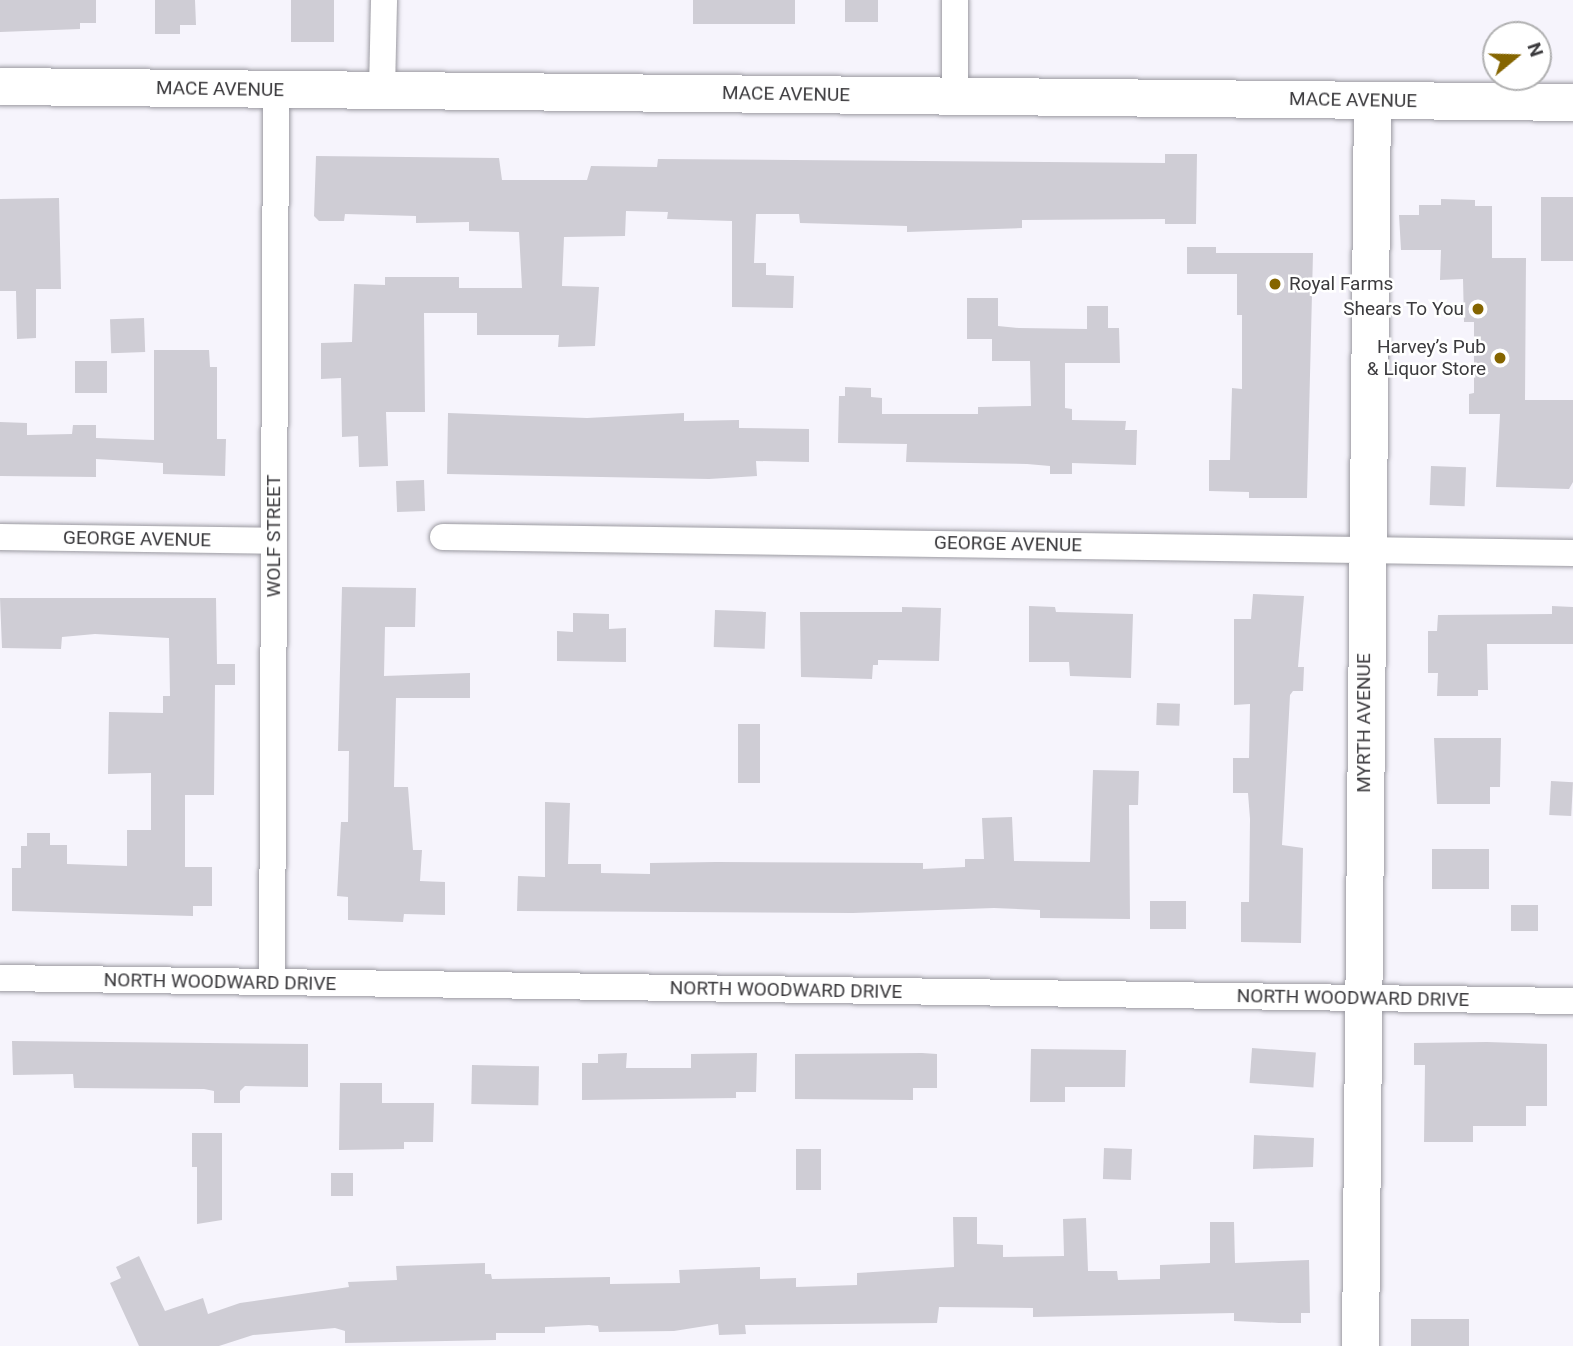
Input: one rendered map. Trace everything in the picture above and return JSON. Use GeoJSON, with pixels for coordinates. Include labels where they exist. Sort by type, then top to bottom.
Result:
{"type":"FeatureCollection","features":[{"type":"Feature","properties":{"kind":"main road","name":"MACE AVENUE"},"geometry":{"type":"LineString","coordinates":[[0,86],[276,91],[1573,102]]}},
{"type":"Feature","properties":{"kind":"main road","name":"MYRTH AVENUE"},"geometry":{"type":"LineString","coordinates":[[1360,1346],[1365,549],[1372,100]]}},
{"type":"Feature","properties":{"kind":"street"},"geometry":{"type":"LineString","coordinates":[[382,90],[384,0]]}},
{"type":"Feature","properties":{"kind":"street"},"geometry":{"type":"LineString","coordinates":[[955,0],[955,96]]}},
{"type":"Feature","properties":{"kind":"street","name":"WOLF STREET"},"geometry":{"type":"LineString","coordinates":[[272,982],[276,91]]}},
{"type":"Feature","properties":{"kind":"street","name":"GEORGE AVENUE"},"geometry":{"type":"LineString","coordinates":[[0,537],[274,541]]}},
{"type":"Feature","properties":{"kind":"street","name":"GEORGE AVENUE"},"geometry":{"type":"LineString","coordinates":[[443,537],[1573,553]]}},
{"type":"Feature","properties":{"kind":"street","name":"NORTH WOODWARD DRIVE"},"geometry":{"type":"LineString","coordinates":[[0,978],[1573,1001]]}},
{"type":"Feature","properties":{"kind":"building"},"geometry":{"type":"Polygon","coordinates":[[[0,0],[96,0],[96,23],[80,23],[80,29],[0,32],[0,0]]]}},
{"type":"Feature","properties":{"kind":"building"},"geometry":{"type":"Polygon","coordinates":[[[155,0],[195,0],[196,25],[180,25],[180,34],[155,34],[155,0]]]}},
{"type":"Feature","properties":{"kind":"building"},"geometry":{"type":"Polygon","coordinates":[[[291,0],[334,0],[334,42],[291,42],[291,0]]]}},
{"type":"Feature","properties":{"kind":"building"},"geometry":{"type":"Polygon","coordinates":[[[693,0],[795,0],[795,24],[693,24],[693,0]]]}},
{"type":"Feature","properties":{"kind":"building"},"geometry":{"type":"Polygon","coordinates":[[[845,0],[878,0],[878,22],[845,22],[845,0]]]}},
{"type":"Feature","properties":{"kind":"building"},"geometry":{"type":"Polygon","coordinates":[[[1165,154],[1197,154],[1196,224],[1165,224],[1165,219],[1022,220],[1022,228],[907,232],[907,226],[800,223],[799,214],[756,214],[754,263],[766,263],[766,275],[794,276],[793,308],[732,307],[732,221],[667,219],[668,212],[626,211],[625,236],[564,237],[562,286],[599,287],[595,346],[558,347],[559,335],[477,335],[477,313],[424,313],[425,412],[386,412],[388,466],[359,467],[358,436],[342,437],[341,378],[321,379],[321,343],[352,342],[354,284],[385,285],[385,277],[459,277],[459,288],[522,288],[519,232],[469,231],[469,222],[416,223],[416,216],[345,214],[344,221],[319,221],[314,216],[316,156],[499,158],[502,180],[587,180],[591,166],[657,167],[658,159],[1165,163],[1165,154]]]}},
{"type":"Feature","properties":{"kind":"building"},"geometry":{"type":"Polygon","coordinates":[[[1541,197],[1573,197],[1573,261],[1541,261],[1541,197]]]}},
{"type":"Feature","properties":{"kind":"building"},"geometry":{"type":"Polygon","coordinates":[[[59,198],[61,289],[36,289],[36,338],[17,339],[16,291],[0,291],[0,199],[59,198]]]}},
{"type":"Feature","properties":{"kind":"building"},"geometry":{"type":"Polygon","coordinates":[[[1441,199],[1475,200],[1475,206],[1492,206],[1492,258],[1526,258],[1525,400],[1573,400],[1573,482],[1569,489],[1496,487],[1500,414],[1469,414],[1469,394],[1474,393],[1474,322],[1464,322],[1463,279],[1440,280],[1441,250],[1401,250],[1399,215],[1419,215],[1419,205],[1441,205],[1441,199]]]}},
{"type":"Feature","properties":{"kind":"building"},"geometry":{"type":"Polygon","coordinates":[[[1187,247],[1216,247],[1216,253],[1313,253],[1307,498],[1249,498],[1249,492],[1209,491],[1209,460],[1230,460],[1232,388],[1242,389],[1242,315],[1237,315],[1237,274],[1187,274],[1187,247]]]}},
{"type":"Feature","properties":{"kind":"building"},"geometry":{"type":"Polygon","coordinates":[[[967,298],[998,298],[998,326],[1019,328],[1087,329],[1087,306],[1108,306],[1108,328],[1119,328],[1120,363],[1065,363],[1065,408],[1072,409],[1072,420],[1126,421],[1125,430],[1137,430],[1136,465],[1072,463],[1072,474],[1050,474],[1050,466],[1027,464],[906,462],[907,444],[838,443],[839,396],[845,396],[845,387],[871,388],[871,397],[882,398],[882,414],[978,414],[978,407],[1031,406],[1030,361],[992,361],[992,339],[967,339],[967,298]]]}},
{"type":"Feature","properties":{"kind":"building"},"geometry":{"type":"Polygon","coordinates":[[[144,318],[145,352],[111,353],[110,319],[144,318]]]}},
{"type":"Feature","properties":{"kind":"building"},"geometry":{"type":"Polygon","coordinates":[[[154,350],[209,350],[210,367],[217,367],[217,439],[226,439],[225,476],[163,474],[163,463],[96,459],[96,477],[0,476],[0,422],[27,423],[27,435],[72,434],[73,425],[96,425],[96,438],[154,440],[154,350]]]}},
{"type":"Feature","properties":{"kind":"building"},"geometry":{"type":"Polygon","coordinates":[[[75,361],[107,361],[107,393],[75,393],[75,361]]]}},
{"type":"Feature","properties":{"kind":"building"},"geometry":{"type":"Polygon","coordinates":[[[448,413],[587,418],[684,413],[684,421],[739,420],[739,428],[809,429],[809,462],[756,461],[757,476],[709,479],[447,474],[448,413]]]}},
{"type":"Feature","properties":{"kind":"building"},"geometry":{"type":"Polygon","coordinates":[[[1431,466],[1466,467],[1465,506],[1430,505],[1431,466]]]}},
{"type":"Feature","properties":{"kind":"building"},"geometry":{"type":"Polygon","coordinates":[[[424,480],[425,511],[397,512],[396,481],[424,480]]]}},
{"type":"Feature","properties":{"kind":"building"},"geometry":{"type":"Polygon","coordinates":[[[342,587],[416,588],[415,627],[385,627],[384,676],[470,673],[470,698],[396,698],[394,787],[408,787],[413,850],[422,850],[420,881],[445,882],[445,915],[404,914],[403,922],[348,920],[348,897],[337,896],[341,822],[348,822],[349,751],[338,751],[342,587]]]}},
{"type":"Feature","properties":{"kind":"building"},"geometry":{"type":"Polygon","coordinates":[[[1253,594],[1304,596],[1298,667],[1304,667],[1303,691],[1293,691],[1290,695],[1282,845],[1303,848],[1301,943],[1241,942],[1241,902],[1249,902],[1250,819],[1248,793],[1233,793],[1233,758],[1249,758],[1250,704],[1234,705],[1234,619],[1251,619],[1253,594]]]}},
{"type":"Feature","properties":{"kind":"building"},"geometry":{"type":"Polygon","coordinates":[[[0,598],[216,598],[217,664],[235,664],[235,685],[215,685],[214,795],[185,795],[185,867],[212,867],[212,906],[193,906],[193,916],[12,911],[12,868],[21,868],[21,846],[27,846],[27,833],[50,833],[50,845],[67,845],[67,864],[127,866],[127,830],[151,830],[151,773],[108,774],[109,712],[163,713],[163,696],[170,696],[169,638],[95,634],[62,637],[61,649],[2,648],[0,598]]]}},
{"type":"Feature","properties":{"kind":"building"},"geometry":{"type":"Polygon","coordinates":[[[1029,606],[1055,607],[1056,612],[1133,614],[1131,678],[1070,676],[1069,662],[1029,662],[1029,606]]]}},
{"type":"Feature","properties":{"kind":"building"},"geometry":{"type":"Polygon","coordinates":[[[1552,606],[1573,607],[1573,644],[1487,644],[1488,690],[1478,690],[1478,696],[1437,696],[1438,673],[1428,673],[1428,631],[1437,631],[1438,615],[1552,614],[1552,606]]]}},
{"type":"Feature","properties":{"kind":"building"},"geometry":{"type":"Polygon","coordinates":[[[902,607],[941,608],[939,661],[878,660],[878,665],[873,665],[872,679],[801,677],[800,612],[902,612],[902,607]]]}},
{"type":"Feature","properties":{"kind":"building"},"geometry":{"type":"Polygon","coordinates":[[[715,610],[766,612],[765,649],[714,647],[715,610]]]}},
{"type":"Feature","properties":{"kind":"building"},"geometry":{"type":"Polygon","coordinates":[[[573,613],[609,614],[609,629],[626,628],[626,662],[557,661],[557,631],[573,632],[573,613]]]}},
{"type":"Feature","properties":{"kind":"building"},"geometry":{"type":"Polygon","coordinates":[[[1157,703],[1180,704],[1179,726],[1156,725],[1157,703]]]}},
{"type":"Feature","properties":{"kind":"building"},"geometry":{"type":"Polygon","coordinates":[[[738,724],[760,724],[760,783],[738,783],[738,724]]]}},
{"type":"Feature","properties":{"kind":"building"},"geometry":{"type":"Polygon","coordinates":[[[1434,738],[1501,738],[1500,787],[1490,787],[1490,804],[1437,804],[1434,738]]]}},
{"type":"Feature","properties":{"kind":"building"},"geometry":{"type":"Polygon","coordinates":[[[1093,770],[1139,771],[1138,805],[1129,805],[1130,919],[1040,918],[1040,910],[994,908],[853,913],[517,911],[518,876],[545,877],[545,802],[570,803],[568,864],[601,864],[601,873],[650,874],[650,863],[923,863],[923,869],[965,867],[965,859],[984,859],[982,818],[1012,817],[1014,861],[1090,862],[1093,770]]]}},
{"type":"Feature","properties":{"kind":"building"},"geometry":{"type":"Polygon","coordinates":[[[1551,781],[1573,782],[1571,816],[1549,815],[1551,781]]]}},
{"type":"Feature","properties":{"kind":"building"},"geometry":{"type":"Polygon","coordinates":[[[1432,849],[1489,849],[1489,889],[1432,889],[1432,849]]]}},
{"type":"Feature","properties":{"kind":"building"},"geometry":{"type":"Polygon","coordinates":[[[1150,901],[1186,901],[1186,929],[1150,929],[1150,901]]]}},
{"type":"Feature","properties":{"kind":"building"},"geometry":{"type":"Polygon","coordinates":[[[1511,905],[1538,905],[1538,931],[1511,931],[1511,905]]]}},
{"type":"Feature","properties":{"kind":"building"},"geometry":{"type":"Polygon","coordinates":[[[12,1041],[308,1044],[308,1087],[245,1086],[240,1091],[240,1103],[214,1103],[214,1091],[204,1089],[74,1088],[73,1074],[13,1075],[12,1041]]]}},
{"type":"Feature","properties":{"kind":"building"},"geometry":{"type":"Polygon","coordinates":[[[1414,1043],[1547,1044],[1547,1106],[1526,1106],[1526,1126],[1473,1126],[1473,1142],[1424,1142],[1425,1065],[1414,1065],[1414,1043]]]}},
{"type":"Feature","properties":{"kind":"building"},"geometry":{"type":"Polygon","coordinates":[[[1252,1048],[1316,1052],[1313,1087],[1250,1083],[1252,1048]]]}},
{"type":"Feature","properties":{"kind":"building"},"geometry":{"type":"Polygon","coordinates":[[[1031,1049],[1126,1050],[1125,1087],[1065,1087],[1065,1102],[1030,1102],[1031,1049]]]}},
{"type":"Feature","properties":{"kind":"building"},"geometry":{"type":"Polygon","coordinates":[[[627,1053],[626,1068],[691,1068],[691,1054],[757,1053],[756,1092],[736,1092],[736,1098],[582,1100],[582,1063],[598,1063],[598,1054],[627,1053]]]}},
{"type":"Feature","properties":{"kind":"building"},"geometry":{"type":"Polygon","coordinates":[[[795,1054],[937,1054],[937,1088],[913,1088],[913,1100],[795,1099],[795,1054]]]}},
{"type":"Feature","properties":{"kind":"building"},"geometry":{"type":"Polygon","coordinates":[[[472,1065],[539,1066],[538,1105],[471,1104],[472,1065]]]}},
{"type":"Feature","properties":{"kind":"building"},"geometry":{"type":"Polygon","coordinates":[[[340,1083],[382,1083],[382,1103],[434,1103],[433,1142],[404,1142],[404,1149],[339,1150],[340,1083]]]}},
{"type":"Feature","properties":{"kind":"building"},"geometry":{"type":"Polygon","coordinates":[[[192,1133],[222,1133],[222,1220],[197,1224],[197,1167],[192,1167],[192,1133]]]}},
{"type":"Feature","properties":{"kind":"building"},"geometry":{"type":"Polygon","coordinates":[[[1254,1135],[1314,1138],[1313,1167],[1253,1169],[1254,1135]]]}},
{"type":"Feature","properties":{"kind":"building"},"geometry":{"type":"Polygon","coordinates":[[[1104,1148],[1132,1149],[1131,1180],[1103,1179],[1104,1148]]]}},
{"type":"Feature","properties":{"kind":"building"},"geometry":{"type":"Polygon","coordinates":[[[796,1149],[821,1149],[821,1190],[796,1190],[796,1149]]]}},
{"type":"Feature","properties":{"kind":"building"},"geometry":{"type":"Polygon","coordinates":[[[331,1173],[353,1173],[353,1196],[331,1196],[331,1173]]]}},
{"type":"Feature","properties":{"kind":"building"},"geometry":{"type":"Polygon","coordinates":[[[953,1217],[977,1217],[977,1244],[1003,1245],[1003,1257],[1064,1256],[1063,1219],[1086,1218],[1088,1271],[1117,1271],[1118,1280],[1160,1279],[1160,1265],[1210,1263],[1210,1222],[1234,1222],[1235,1263],[1309,1260],[1310,1313],[1301,1313],[1301,1323],[1279,1323],[1234,1321],[1234,1313],[1033,1317],[1033,1308],[939,1307],[937,1323],[745,1325],[746,1334],[719,1335],[718,1324],[674,1331],[599,1332],[598,1326],[589,1325],[545,1327],[545,1333],[496,1333],[496,1340],[345,1343],[345,1331],[335,1328],[253,1335],[219,1346],[139,1346],[110,1283],[121,1278],[116,1267],[139,1256],[165,1311],[203,1298],[208,1314],[240,1303],[349,1287],[348,1282],[397,1280],[396,1266],[485,1263],[485,1274],[491,1274],[492,1279],[610,1277],[610,1284],[680,1283],[679,1270],[760,1267],[760,1279],[796,1278],[796,1287],[857,1285],[857,1273],[954,1267],[953,1217]]]}},
{"type":"Feature","properties":{"kind":"building"},"geometry":{"type":"Polygon","coordinates":[[[1411,1319],[1469,1319],[1469,1346],[1411,1346],[1411,1319]]]}},
{"type":"Feature","properties":{"kind":"place","name":"Royal Farms"},"geometry":{"type":"Point","coordinates":[1275,284]}},
{"type":"Feature","properties":{"kind":"place","name":"Shears To You"},"geometry":{"type":"Point","coordinates":[1478,309]}},
{"type":"Feature","properties":{"kind":"place","name":"Harvey’s Pub & Liquor Store"},"geometry":{"type":"Point","coordinates":[1500,358]}}]}
